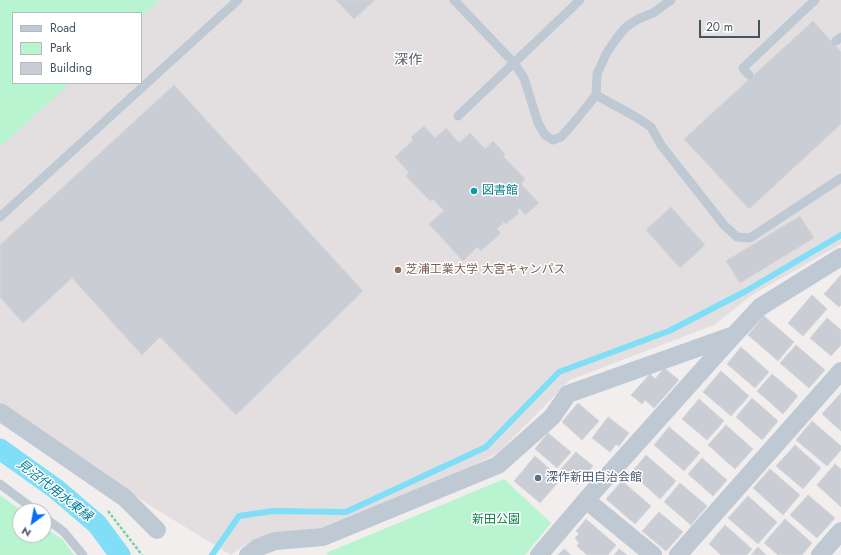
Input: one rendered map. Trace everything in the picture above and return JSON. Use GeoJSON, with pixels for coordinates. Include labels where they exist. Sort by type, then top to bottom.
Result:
{"type":"FeatureCollection","features":[{"type":"Feature","properties":{"kind":"street"},"geometry":{"type":"LineString","coordinates":[[539,555],[586,500],[760,307],[841,257]]}},
{"type":"Feature","properties":{"kind":"street"},"geometry":{"type":"LineString","coordinates":[[255,553],[275,541],[323,537],[498,465],[552,417],[568,394],[734,335]]}},
{"type":"Feature","properties":{"kind":"street"},"geometry":{"type":"LineString","coordinates":[[678,555],[841,371]]}},
{"type":"Feature","properties":{"kind":"street"},"geometry":{"type":"LineString","coordinates":[[0,412],[125,498],[157,530]]}},
{"type":"Feature","properties":{"kind":"street"},"geometry":{"type":"LineString","coordinates":[[586,500],[653,555]]}},
{"type":"Feature","properties":{"kind":"street"},"geometry":{"type":"LineString","coordinates":[[820,555],[841,531]]}},
{"type":"Feature","properties":{"kind":"lane"},"geometry":{"type":"LineString","coordinates":[[0,216],[238,0]]}},
{"type":"Feature","properties":{"kind":"lane"},"geometry":{"type":"LineString","coordinates":[[454,0],[514,63],[524,78],[538,124],[545,135],[553,140],[561,137],[596,95],[597,74],[606,54],[626,27],[638,19],[654,13],[671,0]]}},
{"type":"Feature","properties":{"kind":"lane"},"geometry":{"type":"LineString","coordinates":[[458,116],[580,0]]}},
{"type":"Feature","properties":{"kind":"lane"},"geometry":{"type":"LineString","coordinates":[[749,74],[743,68],[815,0]]}},
{"type":"Feature","properties":{"kind":"lane"},"geometry":{"type":"LineString","coordinates":[[596,95],[651,127],[661,145],[724,225],[737,237],[750,238],[841,178]]}},
{"type":"Feature","properties":{"kind":"lane"},"geometry":{"type":"LineString","coordinates":[[0,484],[25,503]]}},
{"type":"Feature","properties":{"kind":"lane"},"geometry":{"type":"LineString","coordinates":[[52,523],[64,532],[83,555]]}},
{"type":"Feature","properties":{"kind":"shaded area","name":"芝浦工業大学 大宮キャンパス"},"geometry":{"type":"Polygon","coordinates":[[[0,0],[841,0],[841,244],[752,295],[714,325],[570,380],[498,453],[461,472],[321,530],[272,534],[252,540],[231,555],[149,505],[0,402],[0,0]]]}},
{"type":"Feature","properties":{"kind":"green space"},"geometry":{"type":"Polygon","coordinates":[[[0,0],[159,0],[142,16],[142,12],[12,12],[12,84],[69,84],[0,147],[0,0]]]}},
{"type":"Feature","properties":{"kind":"green space","name":"新田公園"},"geometry":{"type":"Polygon","coordinates":[[[504,479],[551,523],[525,555],[328,555],[326,553],[504,479]]]}},
{"type":"Feature","properties":{"kind":"green space"},"geometry":{"type":"Polygon","coordinates":[[[0,495],[12,504],[12,543],[52,543],[52,532],[63,540],[74,555],[0,555],[0,495]]]}},
{"type":"Feature","properties":{"kind":"building"},"geometry":{"type":"Polygon","coordinates":[[[336,0],[375,0],[354,19],[336,0]]]}},
{"type":"Feature","properties":{"kind":"building"},"geometry":{"type":"Polygon","coordinates":[[[813,21],[841,52],[841,124],[749,209],[684,139],[813,21]]]}},
{"type":"Feature","properties":{"kind":"building"},"geometry":{"type":"Polygon","coordinates":[[[174,85],[363,291],[236,415],[160,337],[142,355],[72,278],[23,323],[0,297],[0,245],[174,85]]]}},
{"type":"Feature","properties":{"kind":"building","name":"図書館"},"geometry":{"type":"Polygon","coordinates":[[[424,126],[435,138],[446,128],[459,143],[470,133],[485,149],[493,141],[505,154],[503,156],[525,179],[521,184],[539,203],[525,215],[519,208],[517,211],[519,213],[506,224],[504,222],[497,229],[501,233],[481,251],[477,247],[463,261],[429,224],[444,211],[433,199],[430,201],[406,176],[409,173],[395,157],[413,140],[411,137],[424,126]]]}},
{"type":"Feature","properties":{"kind":"building"},"geometry":{"type":"Polygon","coordinates":[[[671,207],[705,245],[680,268],[646,230],[671,207]]]}},
{"type":"Feature","properties":{"kind":"building"},"geometry":{"type":"Polygon","coordinates":[[[800,216],[814,238],[740,283],[726,261],[800,216]]]}},
{"type":"Feature","properties":{"kind":"building"},"geometry":{"type":"Polygon","coordinates":[[[841,275],[841,305],[839,307],[824,294],[841,275]]]}},
{"type":"Feature","properties":{"kind":"building"},"geometry":{"type":"Polygon","coordinates":[[[812,295],[827,309],[803,336],[788,323],[812,295]]]}},
{"type":"Feature","properties":{"kind":"building"},"geometry":{"type":"Polygon","coordinates":[[[764,316],[794,342],[778,361],[748,335],[764,316]]]}},
{"type":"Feature","properties":{"kind":"building"},"geometry":{"type":"Polygon","coordinates":[[[827,318],[841,330],[841,345],[831,356],[810,338],[827,318]]]}},
{"type":"Feature","properties":{"kind":"building"},"geometry":{"type":"Polygon","coordinates":[[[796,345],[825,370],[809,388],[780,363],[796,345]]]}},
{"type":"Feature","properties":{"kind":"building"},"geometry":{"type":"Polygon","coordinates":[[[741,347],[769,372],[755,388],[727,364],[741,347]]]}},
{"type":"Feature","properties":{"kind":"building"},"geometry":{"type":"Polygon","coordinates":[[[664,368],[679,380],[654,408],[645,400],[642,404],[631,395],[650,374],[655,379],[664,368]]]}},
{"type":"Feature","properties":{"kind":"building"},"geometry":{"type":"Polygon","coordinates":[[[721,371],[749,396],[731,416],[703,392],[721,371]]]}},
{"type":"Feature","properties":{"kind":"building"},"geometry":{"type":"Polygon","coordinates":[[[772,374],[798,396],[783,414],[757,391],[772,374]]]}},
{"type":"Feature","properties":{"kind":"building"},"geometry":{"type":"Polygon","coordinates":[[[841,393],[841,431],[822,414],[841,393]]]}},
{"type":"Feature","properties":{"kind":"building"},"geometry":{"type":"Polygon","coordinates":[[[752,398],[778,421],[762,440],[736,417],[752,398]]]}},
{"type":"Feature","properties":{"kind":"building"},"geometry":{"type":"Polygon","coordinates":[[[699,399],[724,421],[707,440],[682,419],[699,399]]]}},
{"type":"Feature","properties":{"kind":"building"},"geometry":{"type":"Polygon","coordinates":[[[578,403],[599,421],[582,440],[562,422],[578,403]]]}},
{"type":"Feature","properties":{"kind":"building"},"geometry":{"type":"Polygon","coordinates":[[[608,417],[629,433],[619,446],[616,444],[610,452],[592,438],[608,417]]]}},
{"type":"Feature","properties":{"kind":"building"},"geometry":{"type":"Polygon","coordinates":[[[812,421],[841,446],[841,450],[827,466],[796,440],[812,421]]]}},
{"type":"Feature","properties":{"kind":"building"},"geometry":{"type":"Polygon","coordinates":[[[726,425],[753,449],[735,469],[708,445],[726,425]]]}},
{"type":"Feature","properties":{"kind":"building"},"geometry":{"type":"Polygon","coordinates":[[[669,427],[700,453],[684,471],[654,445],[669,427]]]}},
{"type":"Feature","properties":{"kind":"building"},"geometry":{"type":"Polygon","coordinates":[[[548,433],[571,452],[557,468],[535,449],[548,433]]]}},
{"type":"Feature","properties":{"kind":"building"},"geometry":{"type":"Polygon","coordinates":[[[795,445],[821,468],[803,489],[776,466],[795,445]]]}},
{"type":"Feature","properties":{"kind":"building"},"geometry":{"type":"Polygon","coordinates":[[[576,452],[593,466],[577,485],[560,470],[576,452]]]}},
{"type":"Feature","properties":{"kind":"building"},"geometry":{"type":"Polygon","coordinates":[[[646,455],[676,481],[660,499],[631,473],[646,455]]]}},
{"type":"Feature","properties":{"kind":"building"},"geometry":{"type":"Polygon","coordinates":[[[535,456],[561,479],[540,503],[514,481],[535,456]]]}},
{"type":"Feature","properties":{"kind":"building"},"geometry":{"type":"Polygon","coordinates":[[[702,458],[727,480],[713,496],[688,474],[702,458]]]}},
{"type":"Feature","properties":{"kind":"building"},"geometry":{"type":"Polygon","coordinates":[[[835,464],[841,469],[841,507],[817,485],[835,464]]]}},
{"type":"Feature","properties":{"kind":"building"},"geometry":{"type":"Polygon","coordinates":[[[770,469],[800,495],[783,515],[753,488],[770,469]]]}},
{"type":"Feature","properties":{"kind":"building"},"geometry":{"type":"Polygon","coordinates":[[[622,481],[651,506],[635,524],[606,499],[622,481]]]}},
{"type":"Feature","properties":{"kind":"building"},"geometry":{"type":"Polygon","coordinates":[[[680,483],[707,506],[691,525],[664,502],[680,483]]]}},
{"type":"Feature","properties":{"kind":"building"},"geometry":{"type":"Polygon","coordinates":[[[808,495],[835,518],[817,538],[790,515],[808,495]]]}},
{"type":"Feature","properties":{"kind":"building"},"geometry":{"type":"Polygon","coordinates":[[[748,496],[777,522],[758,544],[728,518],[748,496]]]}},
{"type":"Feature","properties":{"kind":"building"},"geometry":{"type":"Polygon","coordinates":[[[659,512],[683,532],[666,551],[642,531],[659,512]]]}},
{"type":"Feature","properties":{"kind":"building"},"geometry":{"type":"Polygon","coordinates":[[[586,519],[616,545],[608,555],[587,555],[577,546],[579,543],[575,538],[579,534],[576,531],[586,519]]]}},
{"type":"Feature","properties":{"kind":"building"},"geometry":{"type":"Polygon","coordinates":[[[785,519],[812,543],[802,555],[778,555],[764,543],[785,519]]]}},
{"type":"Feature","properties":{"kind":"building"},"geometry":{"type":"Polygon","coordinates":[[[725,525],[752,549],[747,555],[721,555],[709,544],[725,525]]]}},
{"type":"Feature","properties":{"kind":"building"},"geometry":{"type":"Polygon","coordinates":[[[758,547],[766,555],[751,555],[758,547]]]}},
{"type":"Feature","properties":{"kind":"building"},"geometry":{"type":"Polygon","coordinates":[[[564,549],[571,555],[558,555],[564,549]]]}},
{"type":"Feature","properties":{"kind":"building"},"geometry":{"type":"Polygon","coordinates":[[[619,549],[627,555],[614,555],[619,549]]]}},
{"type":"Feature","properties":{"kind":"waterway"},"geometry":{"type":"LineString","coordinates":[[212,555],[239,516],[273,511],[346,512],[486,447],[559,372],[669,331],[746,291],[841,235]]}},
{"type":"Feature","properties":{"kind":"waterway","name":"見沼代用水東縁"},"geometry":{"type":"LineString","coordinates":[[0,449],[56,489],[97,524],[120,555]]}},
{"type":"Feature","properties":{"kind":"place","name":"図書館"},"geometry":{"type":"Point","coordinates":[474,191]}},
{"type":"Feature","properties":{"kind":"place","name":"芝浦工業大学 大宮キャンパス"},"geometry":{"type":"Point","coordinates":[398,270]}},
{"type":"Feature","properties":{"kind":"place","name":"深作新田自治会館"},"geometry":{"type":"Point","coordinates":[538,478]}},
{"type":"Feature","properties":{"kind":"district","name":"深作"},"geometry":{"type":"Point","coordinates":[408,61]}}]}
